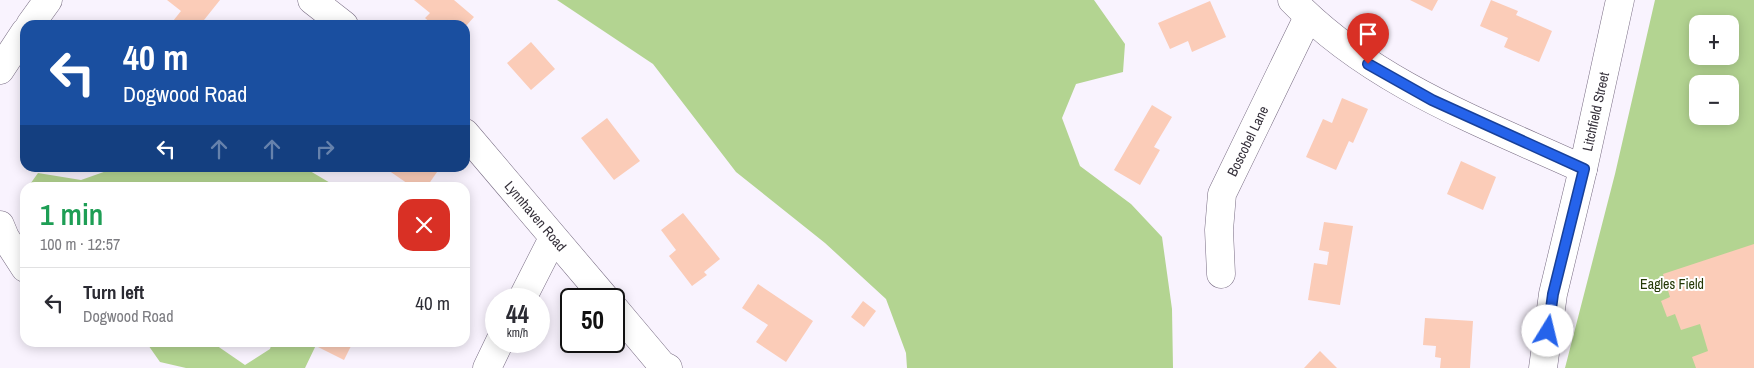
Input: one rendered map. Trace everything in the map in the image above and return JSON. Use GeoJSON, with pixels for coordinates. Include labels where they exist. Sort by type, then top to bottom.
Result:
{"type":"FeatureCollection","features":[{"type":"Feature","properties":{"kind":"street"},"geometry":{"type":"LineString","coordinates":[[34,20],[48,0]]}},
{"type":"Feature","properties":{"kind":"street"},"geometry":{"type":"LineString","coordinates":[[312,0],[338,20]]}},
{"type":"Feature","properties":{"kind":"street","name":"Litchfield Street"},"geometry":{"type":"LineString","coordinates":[[1544,368],[1553,294],[1584,169],[1620,0]]}},
{"type":"Feature","properties":{"kind":"street"},"geometry":{"type":"LineString","coordinates":[[1300,8],[1337,42],[1383,74],[1432,100],[1584,169]]}},
{"type":"Feature","properties":{"kind":"street","name":"Boscobel Lane"},"geometry":{"type":"LineString","coordinates":[[1221,274],[1219,230],[1222,194],[1300,8]]}},
{"type":"Feature","properties":{"kind":"street"},"geometry":{"type":"LineString","coordinates":[[0,70],[20,40]]}},
{"type":"Feature","properties":{"kind":"street","name":"Lynnhaven Road"},"geometry":{"type":"LineString","coordinates":[[470,138],[596,288]]}},
{"type":"Feature","properties":{"kind":"street"},"geometry":{"type":"LineString","coordinates":[[0,225],[5,238],[20,260]]}},
{"type":"Feature","properties":{"kind":"street"},"geometry":{"type":"LineString","coordinates":[[528,288],[553,238]]}},
{"type":"Feature","properties":{"kind":"street"},"geometry":{"type":"LineString","coordinates":[[625,321],[662,364],[668,368]]}},
{"type":"Feature","properties":{"kind":"street"},"geometry":{"type":"LineString","coordinates":[[487,368],[494,353]]}},
{"type":"Feature","properties":{"kind":"green space"},"geometry":{"type":"Polygon","coordinates":[[[557,0],[1094,0],[1125,44],[1123,72],[1076,84],[1062,118],[1080,166],[1131,204],[1162,237],[1172,309],[1173,368],[907,368],[906,353],[886,299],[825,243],[736,172],[653,64],[557,0]]]}},
{"type":"Feature","properties":{"kind":"green space","name":"Eagles Field"},"geometry":{"type":"Polygon","coordinates":[[[1655,0],[1754,0],[1754,368],[1565,368],[1615,174],[1655,0]]]}},
{"type":"Feature","properties":{"kind":"green space"},"geometry":{"type":"Polygon","coordinates":[[[104,172],[312,172],[329,182],[32,182],[38,173],[81,180],[104,172]]]}},
{"type":"Feature","properties":{"kind":"green space"},"geometry":{"type":"Polygon","coordinates":[[[150,347],[219,347],[245,365],[271,347],[315,347],[305,368],[186,368],[160,362],[150,347]]]}},
{"type":"Feature","properties":{"kind":"building"},"geometry":{"type":"Polygon","coordinates":[[[167,0],[220,0],[204,20],[174,20],[181,11],[167,0]]]}},
{"type":"Feature","properties":{"kind":"building"},"geometry":{"type":"Polygon","coordinates":[[[414,0],[454,0],[474,17],[470,21],[427,20],[425,18],[430,13],[414,0]]]}},
{"type":"Feature","properties":{"kind":"building"},"geometry":{"type":"Polygon","coordinates":[[[1410,0],[1438,0],[1432,11],[1410,0]]]}},
{"type":"Feature","properties":{"kind":"building"},"geometry":{"type":"Polygon","coordinates":[[[1491,0],[1518,11],[1516,15],[1552,31],[1539,62],[1504,47],[1508,38],[1480,26],[1491,0]]]}},
{"type":"Feature","properties":{"kind":"building"},"geometry":{"type":"Polygon","coordinates":[[[1210,1],[1226,37],[1192,52],[1188,41],[1170,49],[1158,23],[1210,1]]]}},
{"type":"Feature","properties":{"kind":"building"},"geometry":{"type":"Polygon","coordinates":[[[531,42],[555,69],[531,90],[507,63],[531,42]]]}},
{"type":"Feature","properties":{"kind":"building"},"geometry":{"type":"Polygon","coordinates":[[[1342,98],[1368,109],[1353,143],[1349,141],[1336,170],[1306,157],[1323,119],[1332,123],[1342,98]]]}},
{"type":"Feature","properties":{"kind":"building"},"geometry":{"type":"Polygon","coordinates":[[[1152,105],[1172,117],[1154,147],[1160,150],[1140,185],[1114,170],[1152,105]]]}},
{"type":"Feature","properties":{"kind":"building"},"geometry":{"type":"Polygon","coordinates":[[[607,118],[640,161],[614,180],[581,138],[607,118]]]}},
{"type":"Feature","properties":{"kind":"building"},"geometry":{"type":"Polygon","coordinates":[[[1461,161],[1496,177],[1483,210],[1447,194],[1461,161]]]}},
{"type":"Feature","properties":{"kind":"building"},"geometry":{"type":"Polygon","coordinates":[[[391,172],[437,172],[430,182],[405,182],[391,172]]]}},
{"type":"Feature","properties":{"kind":"building"},"geometry":{"type":"Polygon","coordinates":[[[683,213],[720,259],[704,272],[707,275],[692,286],[669,256],[676,250],[661,230],[683,213]]]}},
{"type":"Feature","properties":{"kind":"building"},"geometry":{"type":"Polygon","coordinates":[[[1324,222],[1353,226],[1340,305],[1308,300],[1314,263],[1327,265],[1329,252],[1319,250],[1324,222]]]}},
{"type":"Feature","properties":{"kind":"building"},"geometry":{"type":"Polygon","coordinates":[[[1754,244],[1754,368],[1696,368],[1692,357],[1708,351],[1700,324],[1681,330],[1675,314],[1667,317],[1661,301],[1670,297],[1663,274],[1754,244]]]}},
{"type":"Feature","properties":{"kind":"building"},"geometry":{"type":"Polygon","coordinates":[[[758,284],[813,321],[786,362],[756,342],[768,325],[742,308],[758,284]]]}},
{"type":"Feature","properties":{"kind":"building"},"geometry":{"type":"Polygon","coordinates":[[[863,301],[876,311],[864,327],[851,317],[863,301]]]}},
{"type":"Feature","properties":{"kind":"building"},"geometry":{"type":"Polygon","coordinates":[[[1425,318],[1473,321],[1470,368],[1440,368],[1441,358],[1435,357],[1436,346],[1423,345],[1425,318]]]}},
{"type":"Feature","properties":{"kind":"building"},"geometry":{"type":"Polygon","coordinates":[[[318,347],[350,347],[344,360],[318,347]]]}},
{"type":"Feature","properties":{"kind":"building"},"geometry":{"type":"Polygon","coordinates":[[[1320,351],[1337,368],[1304,368],[1320,351]]]}},
{"type":"Feature","properties":{"kind":"route"},"geometry":{"type":"LineString","coordinates":[[1368,64],[1432,100],[1584,169],[1553,294],[1548,331]]}}]}
